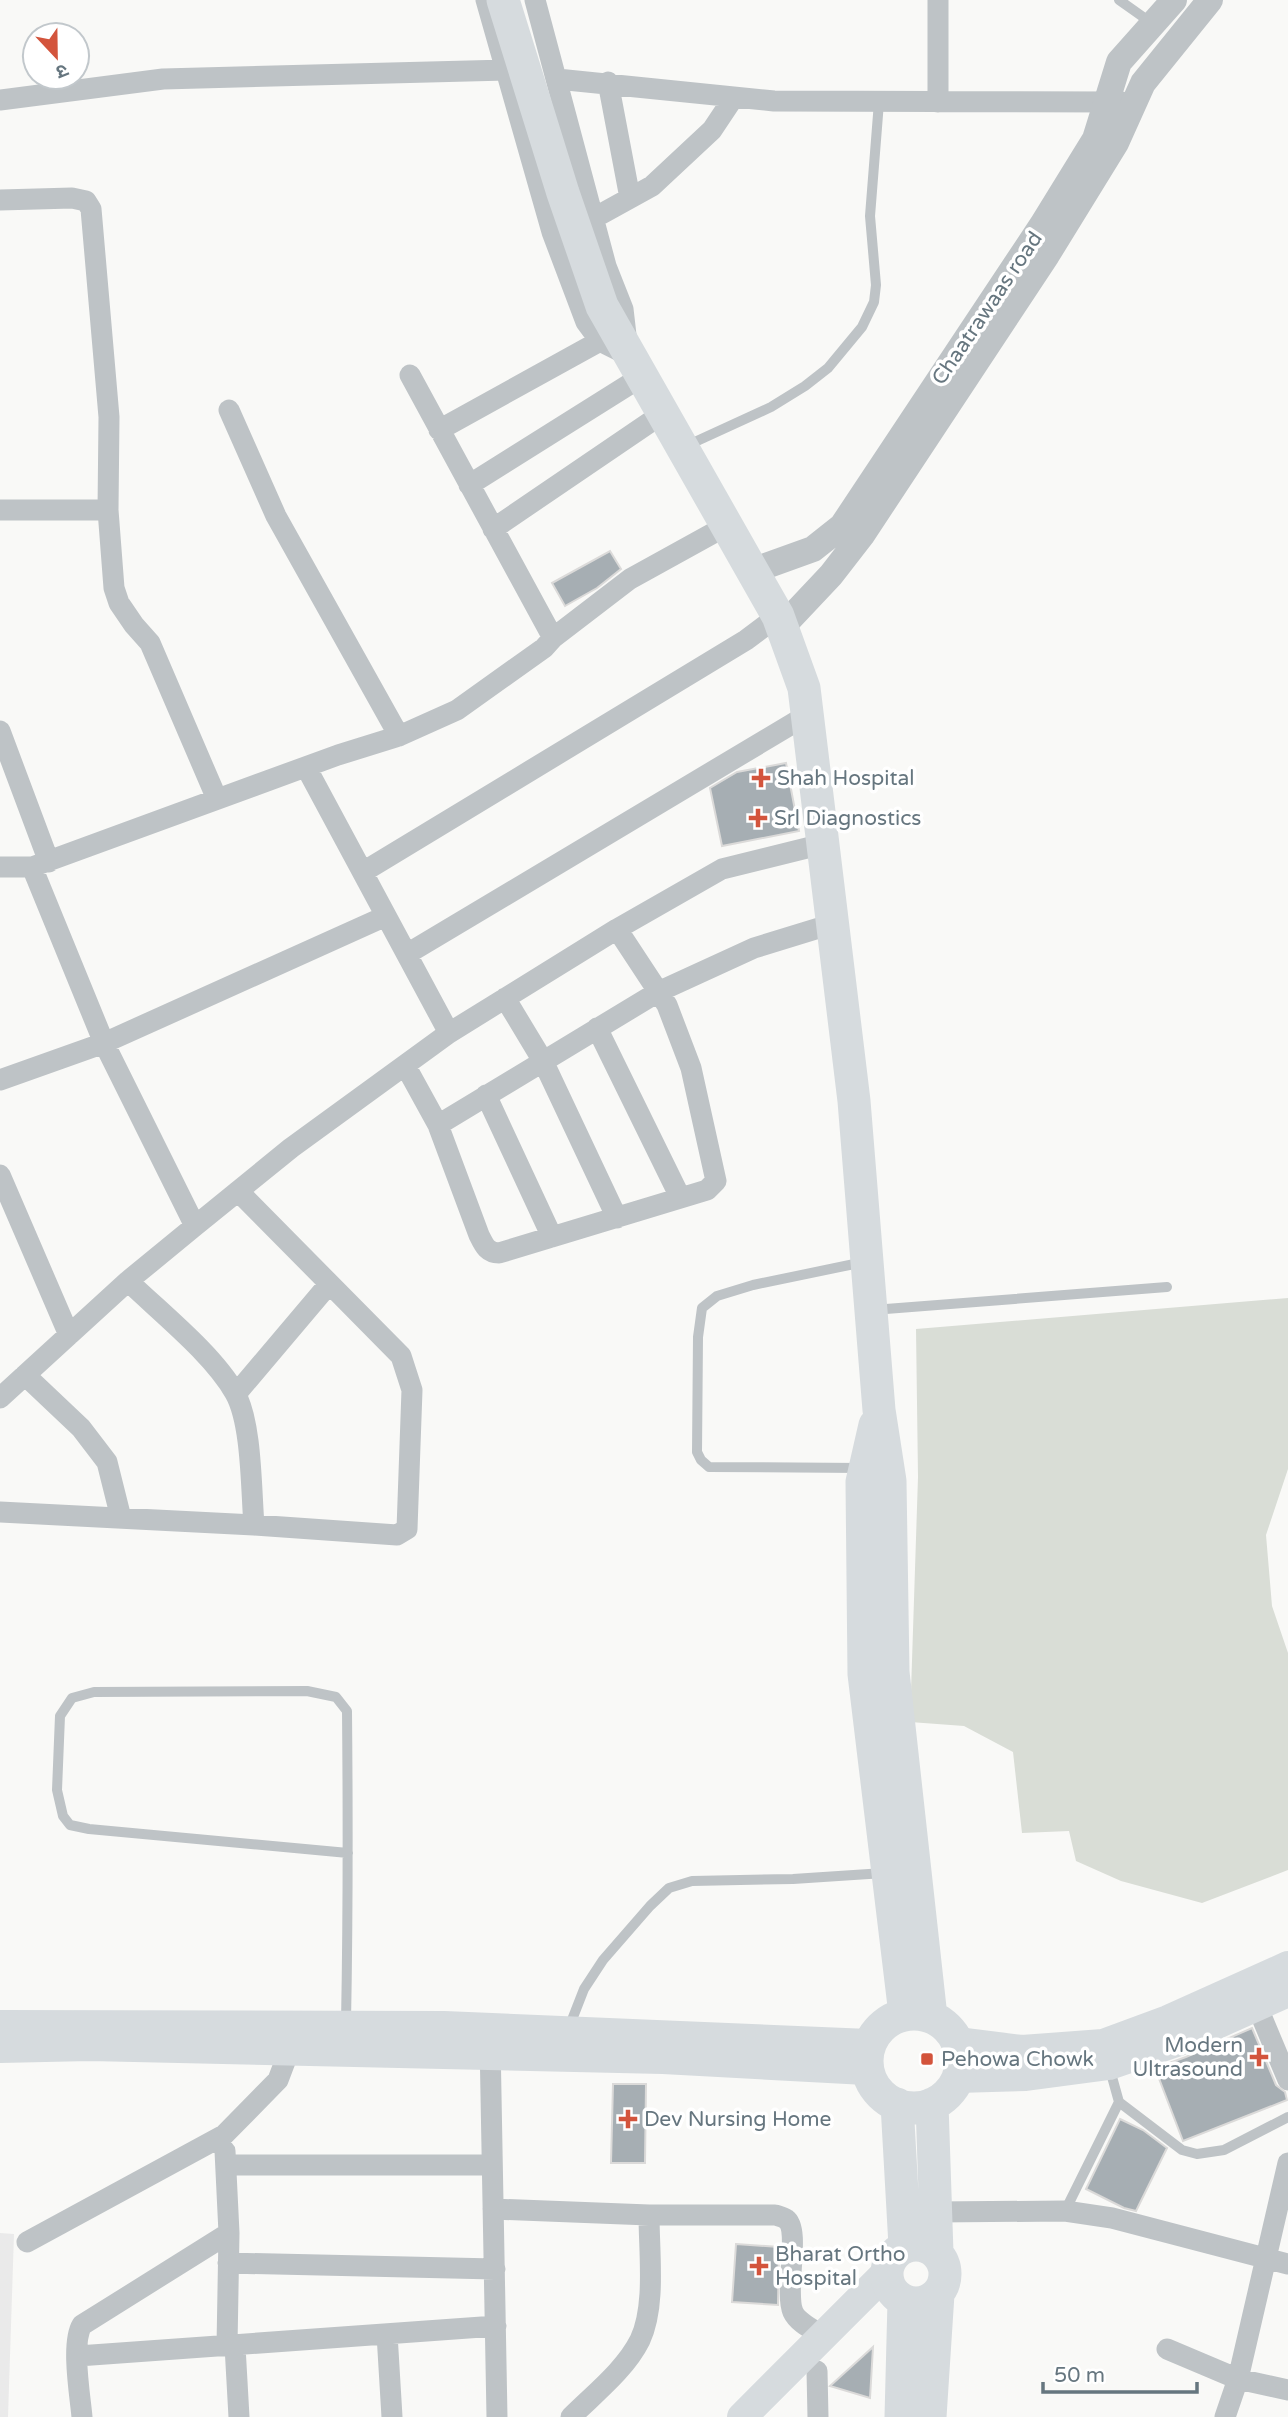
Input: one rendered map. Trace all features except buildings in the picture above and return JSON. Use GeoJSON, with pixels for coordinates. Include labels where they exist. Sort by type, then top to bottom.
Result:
{"type":"FeatureCollection","features":[{"type":"Feature","properties":{"kind":"main road"},"geometry":{"type":"LineString","coordinates":[[503,0],[559,181],[623,358],[662,414],[780,621],[804,688],[854,1101],[879,1410],[890,1481],[893,1672],[886,1736],[918,2015]]}},
{"type":"Feature","properties":{"kind":"main road"},"geometry":{"type":"LineString","coordinates":[[879,1410],[862,1482],[864,1674],[886,1736]]}},
{"type":"Feature","properties":{"kind":"main road"},"geometry":{"type":"LineString","coordinates":[[957,2078],[1026,2076],[1106,2055],[1179,2041],[1253,1996],[1288,1966]]}},
{"type":"Feature","properties":{"kind":"main road"},"geometry":{"type":"LineString","coordinates":[[1253,1996],[1288,1992]]}},
{"type":"Feature","properties":{"kind":"main road"},"geometry":{"type":"LineString","coordinates":[[918,2015],[941,2021],[953,2034],[961,2052],[961,2068],[953,2088],[941,2100],[922,2108],[906,2108],[886,2101],[874,2088],[868,2057],[874,2034],[888,2020],[918,2015]]}},
{"type":"Feature","properties":{"kind":"main road"},"geometry":{"type":"LineString","coordinates":[[0,2025],[490,2042],[663,2059],[868,2057]]}},
{"type":"Feature","properties":{"kind":"main road"},"geometry":{"type":"LineString","coordinates":[[490,2042],[568,2032],[868,2057]]}},
{"type":"Feature","properties":{"kind":"main road"},"geometry":{"type":"LineString","coordinates":[[0,2048],[90,2046],[289,2051],[344,2039]]}},
{"type":"Feature","properties":{"kind":"main road"},"geometry":{"type":"LineString","coordinates":[[957,2042],[1022,2050],[1106,2055]]}},
{"type":"Feature","properties":{"kind":"main road"},"geometry":{"type":"LineString","coordinates":[[932,2104],[937,2253]]}},
{"type":"Feature","properties":{"kind":"main road"},"geometry":{"type":"LineString","coordinates":[[897,2105],[905,2246]]}},
{"type":"Feature","properties":{"kind":"main road"},"geometry":{"type":"LineString","coordinates":[[895,2290],[916,2304],[928,2302],[938,2294],[944,2286],[946,2274],[944,2263],[937,2253],[916,2244],[905,2246],[895,2253],[889,2263],[895,2290],[901,2417]]}},
{"type":"Feature","properties":{"kind":"main road"},"geometry":{"type":"LineString","coordinates":[[742,2417],[823,2336],[895,2290]]}},
{"type":"Feature","properties":{"kind":"main road"},"geometry":{"type":"LineString","coordinates":[[769,2417],[895,2290]]}},
{"type":"Feature","properties":{"kind":"main road"},"geometry":{"type":"LineString","coordinates":[[930,2417],[938,2294]]}},
{"type":"Feature","properties":{"kind":"street"},"geometry":{"type":"LineString","coordinates":[[486,0],[552,232],[586,322],[623,358]]}},
{"type":"Feature","properties":{"kind":"street"},"geometry":{"type":"LineString","coordinates":[[535,0],[606,266],[623,309],[623,358]]}},
{"type":"Feature","properties":{"kind":"street"},"geometry":{"type":"LineString","coordinates":[[937,0],[938,102]]}},
{"type":"Feature","properties":{"kind":"street","name":"Chaatrawaas road"},"geometry":{"type":"LineString","coordinates":[[752,571],[813,549],[842,526],[1095,139],[1119,62],[1174,0]]}},
{"type":"Feature","properties":{"kind":"street"},"geometry":{"type":"LineString","coordinates":[[363,872],[780,621],[831,575],[862,535],[1046,255],[1116,143],[1143,83],[1210,0]]}},
{"type":"Feature","properties":{"kind":"street"},"geometry":{"type":"LineString","coordinates":[[0,100],[163,79],[507,71]]}},
{"type":"Feature","properties":{"kind":"street"},"geometry":{"type":"LineString","coordinates":[[557,79],[608,82],[774,101],[1134,102]]}},
{"type":"Feature","properties":{"kind":"street"},"geometry":{"type":"LineString","coordinates":[[608,82],[630,198]]}},
{"type":"Feature","properties":{"kind":"street"},"geometry":{"type":"LineString","coordinates":[[594,218],[652,186],[712,130],[734,97]]}},
{"type":"Feature","properties":{"kind":"street"},"geometry":{"type":"LineString","coordinates":[[0,200],[72,198],[86,201],[92,209],[108,417],[107,510],[114,588],[119,603],[150,643],[218,799]]}},
{"type":"Feature","properties":{"kind":"street"},"geometry":{"type":"LineString","coordinates":[[439,430],[623,358]]}},
{"type":"Feature","properties":{"kind":"street"},"geometry":{"type":"LineString","coordinates":[[469,485],[623,358]]}},
{"type":"Feature","properties":{"kind":"street"},"geometry":{"type":"LineString","coordinates":[[410,375],[553,638]]}},
{"type":"Feature","properties":{"kind":"street"},"geometry":{"type":"LineString","coordinates":[[229,410],[276,516],[399,736]]}},
{"type":"Feature","properties":{"kind":"street"},"geometry":{"type":"LineString","coordinates":[[494,528],[662,414]]}},
{"type":"Feature","properties":{"kind":"street"},"geometry":{"type":"LineString","coordinates":[[0,510],[107,510]]}},
{"type":"Feature","properties":{"kind":"street"},"geometry":{"type":"LineString","coordinates":[[0,867],[41,865],[306,767],[399,736],[457,710],[544,648],[553,638],[630,579],[726,526]]}},
{"type":"Feature","properties":{"kind":"street"},"geometry":{"type":"LineString","coordinates":[[407,954],[807,715]]}},
{"type":"Feature","properties":{"kind":"street"},"geometry":{"type":"LineString","coordinates":[[0,731],[41,865],[104,1043],[195,1226]]}},
{"type":"Feature","properties":{"kind":"street"},"geometry":{"type":"LineString","coordinates":[[306,767],[449,1033]]}},
{"type":"Feature","properties":{"kind":"street"},"geometry":{"type":"LineString","coordinates":[[0,1398],[128,1282],[238,1191],[291,1148],[449,1033],[617,929],[722,869],[823,844]]}},
{"type":"Feature","properties":{"kind":"street"},"geometry":{"type":"LineString","coordinates":[[0,1080],[104,1043],[386,916]]}},
{"type":"Feature","properties":{"kind":"street"},"geometry":{"type":"LineString","coordinates":[[438,1125],[658,992],[754,948],[832,924]]}},
{"type":"Feature","properties":{"kind":"street"},"geometry":{"type":"LineString","coordinates":[[405,1065],[438,1125],[479,1235],[485,1247],[492,1253],[707,1190],[716,1181],[691,1068],[667,1005],[617,929]]}},
{"type":"Feature","properties":{"kind":"street"},"geometry":{"type":"LineString","coordinates":[[505,998],[543,1061],[617,1218]]}},
{"type":"Feature","properties":{"kind":"street"},"geometry":{"type":"LineString","coordinates":[[597,1028],[681,1197]]}},
{"type":"Feature","properties":{"kind":"street"},"geometry":{"type":"LineString","coordinates":[[486,1095],[552,1237]]}},
{"type":"Feature","properties":{"kind":"street"},"geometry":{"type":"LineString","coordinates":[[0,1175],[69,1335]]}},
{"type":"Feature","properties":{"kind":"street"},"geometry":{"type":"LineString","coordinates":[[0,1512],[397,1535],[407,1529],[412,1390],[401,1356],[238,1191]]}},
{"type":"Feature","properties":{"kind":"street"},"geometry":{"type":"LineString","coordinates":[[128,1282],[209,1359],[236,1394],[246,1429],[254,1525]]}},
{"type":"Feature","properties":{"kind":"street"},"geometry":{"type":"LineString","coordinates":[[236,1394],[329,1283]]}},
{"type":"Feature","properties":{"kind":"street"},"geometry":{"type":"LineString","coordinates":[[25,1375],[81,1428],[107,1462],[121,1518]]}},
{"type":"Feature","properties":{"kind":"street"},"geometry":{"type":"LineString","coordinates":[[1253,1996],[1288,2080]]}},
{"type":"Feature","properties":{"kind":"street"},"geometry":{"type":"LineString","coordinates":[[490,2042],[497,2417]]}},
{"type":"Feature","properties":{"kind":"street"},"geometry":{"type":"LineString","coordinates":[[27,2242],[223,2135],[278,2080],[289,2051]]}},
{"type":"Feature","properties":{"kind":"street"},"geometry":{"type":"LineString","coordinates":[[223,2135],[227,2165],[231,2346],[239,2417]]}},
{"type":"Feature","properties":{"kind":"street"},"geometry":{"type":"LineString","coordinates":[[1225,2417],[1238,2379],[1288,2163]]}},
{"type":"Feature","properties":{"kind":"street"},"geometry":{"type":"LineString","coordinates":[[227,2165],[492,2165]]}},
{"type":"Feature","properties":{"kind":"street"},"geometry":{"type":"LineString","coordinates":[[494,2209],[649,2215],[775,2215],[786,2219],[792,2234],[792,2311],[796,2318],[823,2336]]}},
{"type":"Feature","properties":{"kind":"street"},"geometry":{"type":"LineString","coordinates":[[936,2212],[1065,2211],[1112,2218],[1288,2264]]}},
{"type":"Feature","properties":{"kind":"street"},"geometry":{"type":"LineString","coordinates":[[571,2417],[625,2361],[640,2340],[649,2310],[649,2215]]}},
{"type":"Feature","properties":{"kind":"street"},"geometry":{"type":"LineString","coordinates":[[82,2417],[78,2332],[82,2325],[229,2233]]}},
{"type":"Feature","properties":{"kind":"street"},"geometry":{"type":"LineString","coordinates":[[228,2263],[495,2269]]}},
{"type":"Feature","properties":{"kind":"street"},"geometry":{"type":"LineString","coordinates":[[78,2356],[496,2326]]}},
{"type":"Feature","properties":{"kind":"street"},"geometry":{"type":"LineString","coordinates":[[387,2334],[393,2417]]}},
{"type":"Feature","properties":{"kind":"street"},"geometry":{"type":"LineString","coordinates":[[1167,2350],[1238,2379],[1288,2390]]}},
{"type":"Feature","properties":{"kind":"street"},"geometry":{"type":"LineString","coordinates":[[817,2371],[818,2417]]}},
{"type":"Feature","properties":{"kind":"lane"},"geometry":{"type":"LineString","coordinates":[[1119,0],[1153,24]]}},
{"type":"Feature","properties":{"kind":"lane"},"geometry":{"type":"LineString","coordinates":[[681,448],[771,407],[805,386],[828,368],[862,327],[874,302],[876,285],[870,216],[879,102]]}},
{"type":"Feature","properties":{"kind":"lane"},"geometry":{"type":"LineString","coordinates":[[865,1468],[709,1467],[697,1452],[698,1350],[702,1308],[717,1296],[752,1285],[867,1262]]}},
{"type":"Feature","properties":{"kind":"lane"},"geometry":{"type":"LineString","coordinates":[[871,1311],[1167,1287]]}},
{"type":"Feature","properties":{"kind":"lane"},"geometry":{"type":"LineString","coordinates":[[344,2039],[348,1853],[347,1711],[337,1697],[307,1691],[94,1692],[72,1698],[60,1716],[57,1790],[63,1815],[70,1825],[348,1853]]}},
{"type":"Feature","properties":{"kind":"lane"},"geometry":{"type":"LineString","coordinates":[[568,2032],[584,1989],[603,1960],[669,1888],[692,1881],[901,1873]]}},
{"type":"Feature","properties":{"kind":"lane"},"geometry":{"type":"LineString","coordinates":[[1106,2055],[1119,2102],[1182,2150],[1197,2154],[1224,2150],[1288,2117]]}},
{"type":"Feature","properties":{"kind":"lane"},"geometry":{"type":"LineString","coordinates":[[1065,2211],[1119,2102]]}},
{"type":"Feature","properties":{"kind":"shaded area"},"geometry":{"type":"Polygon","coordinates":[[[1288,1298],[1288,1469],[1266,1535],[1272,1606],[1288,1653],[1288,1870],[1202,1903],[1121,1881],[1076,1861],[1069,1831],[1022,1833],[1013,1752],[964,1726],[910,1722],[918,1477],[916,1329],[1288,1298]]]}},
{"type":"Feature","properties":{"kind":"shaded area"},"geometry":{"type":"Polygon","coordinates":[[[0,2233],[14,2234],[8,2417],[0,2417],[0,2233]]]}},
{"type":"Feature","properties":{"kind":"place","name":"Shah Hospital"},"geometry":{"type":"Point","coordinates":[761,778]}},
{"type":"Feature","properties":{"kind":"place","name":"Srl Diagnostics"},"geometry":{"type":"Point","coordinates":[758,818]}},
{"type":"Feature","properties":{"kind":"place","name":"Modern Ultrasound"},"geometry":{"type":"Point","coordinates":[1259,2057]}},
{"type":"Feature","properties":{"kind":"place","name":"Pehowa Chowk"},"geometry":{"type":"Point","coordinates":[927,2059]}},
{"type":"Feature","properties":{"kind":"place","name":"Dev Nursing Home"},"geometry":{"type":"Point","coordinates":[628,2119]}},
{"type":"Feature","properties":{"kind":"place","name":"Bharat Ortho Hospital"},"geometry":{"type":"Point","coordinates":[759,2266]}}]}
